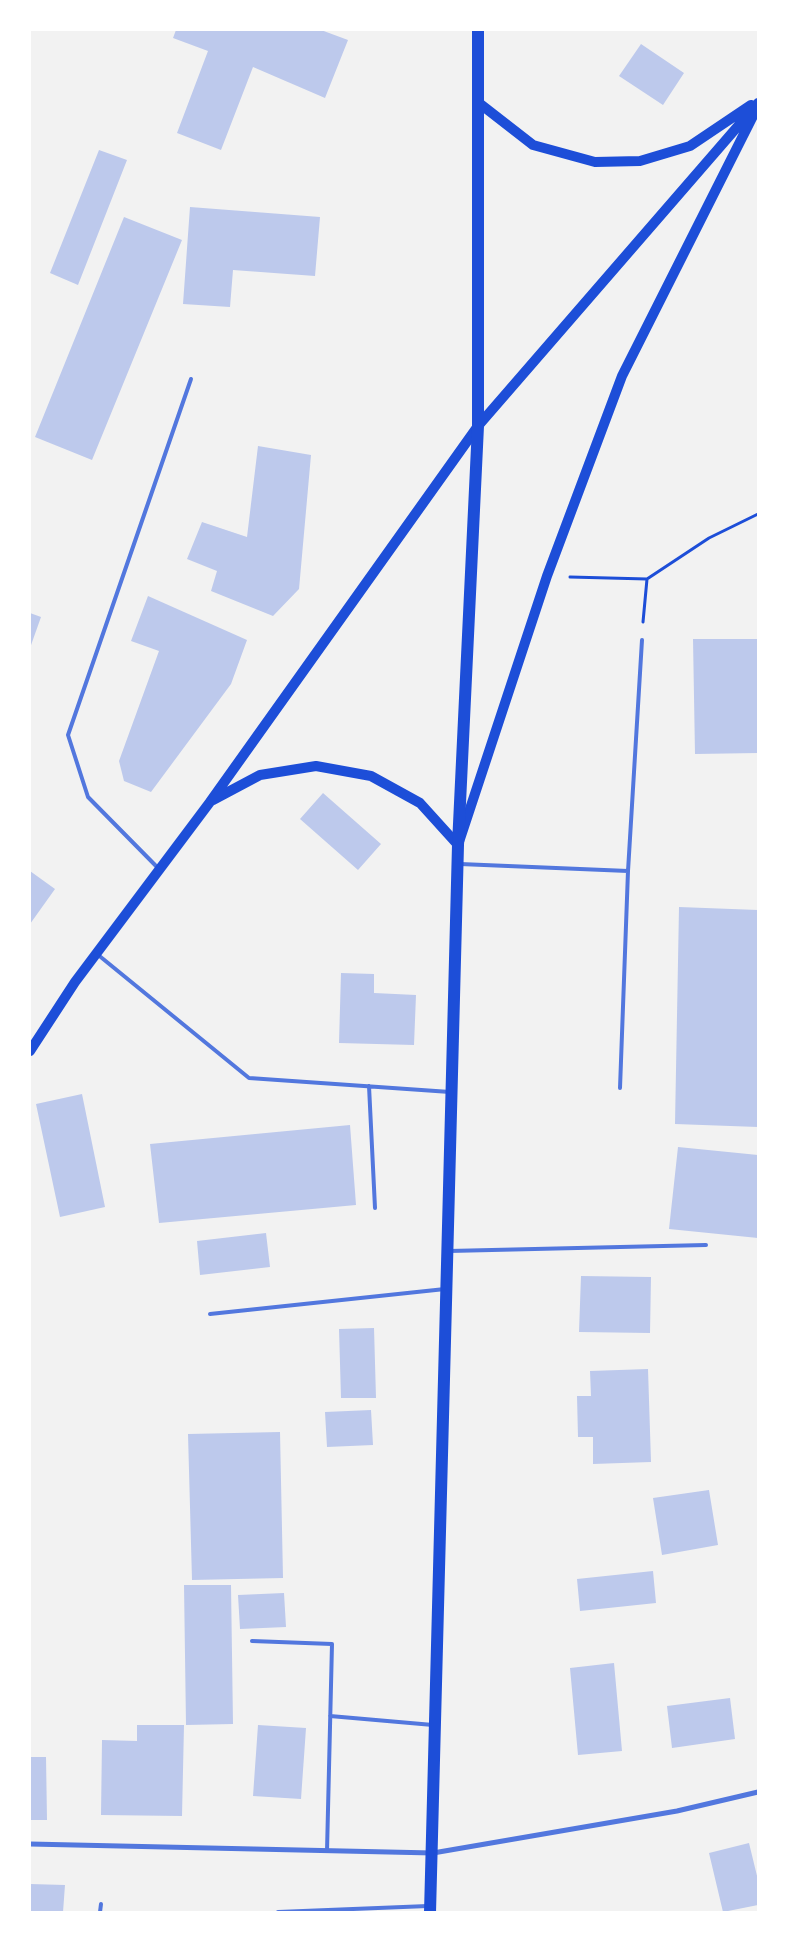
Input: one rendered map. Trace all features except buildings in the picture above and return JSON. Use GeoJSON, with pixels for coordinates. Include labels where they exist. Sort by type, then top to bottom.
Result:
{"type":"FeatureCollection","features":[{"type":"Feature","properties":{"kind":"main road"},"geometry":{"type":"LineString","coordinates":[[430,1909],[433,1853],[458,845],[478,426],[478,30]]}},
{"type":"Feature","properties":{"kind":"main road"},"geometry":{"type":"LineString","coordinates":[[479,103],[534,145],[594,162],[640,161],[690,146],[758,101]]}},
{"type":"Feature","properties":{"kind":"main road"},"geometry":{"type":"LineString","coordinates":[[30,1051],[96,953],[210,802],[478,426],[758,101]]}},
{"type":"Feature","properties":{"kind":"main road"},"geometry":{"type":"LineString","coordinates":[[458,845],[547,576],[622,376],[758,106]]}},
{"type":"Feature","properties":{"kind":"main road"},"geometry":{"type":"LineString","coordinates":[[210,802],[260,775],[316,766],[371,776],[420,803],[458,845]]}},
{"type":"Feature","properties":{"kind":"street"},"geometry":{"type":"LineString","coordinates":[[30,1844],[433,1853],[677,1811],[758,1792]]}},
{"type":"Feature","properties":{"kind":"lane"},"geometry":{"type":"LineString","coordinates":[[160,869],[88,797],[68,735],[191,379]]}},
{"type":"Feature","properties":{"kind":"lane"},"geometry":{"type":"LineString","coordinates":[[620,1088],[628,871],[642,640]]}},
{"type":"Feature","properties":{"kind":"lane"},"geometry":{"type":"LineString","coordinates":[[458,864],[628,871]]}},
{"type":"Feature","properties":{"kind":"lane"},"geometry":{"type":"LineString","coordinates":[[96,953],[249,1078],[452,1092]]}},
{"type":"Feature","properties":{"kind":"lane"},"geometry":{"type":"LineString","coordinates":[[369,1086],[375,1208]]}},
{"type":"Feature","properties":{"kind":"lane"},"geometry":{"type":"LineString","coordinates":[[448,1251],[706,1245]]}},
{"type":"Feature","properties":{"kind":"lane"},"geometry":{"type":"LineString","coordinates":[[210,1314],[447,1289]]}},
{"type":"Feature","properties":{"kind":"lane"},"geometry":{"type":"LineString","coordinates":[[252,1641],[332,1644],[327,1851]]}},
{"type":"Feature","properties":{"kind":"lane"},"geometry":{"type":"LineString","coordinates":[[330,1716],[436,1725]]}},
{"type":"Feature","properties":{"kind":"lane"},"geometry":{"type":"LineString","coordinates":[[100,1904],[100,1912]]}},
{"type":"Feature","properties":{"kind":"lane"},"geometry":{"type":"LineString","coordinates":[[278,1912],[430,1909]]}},
{"type":"Feature","properties":{"kind":"path"},"geometry":{"type":"LineString","coordinates":[[547,576],[647,580],[709,538],[758,514]]}},
{"type":"Feature","properties":{"kind":"path"},"geometry":{"type":"LineString","coordinates":[[642,640],[647,580]]}}]}
